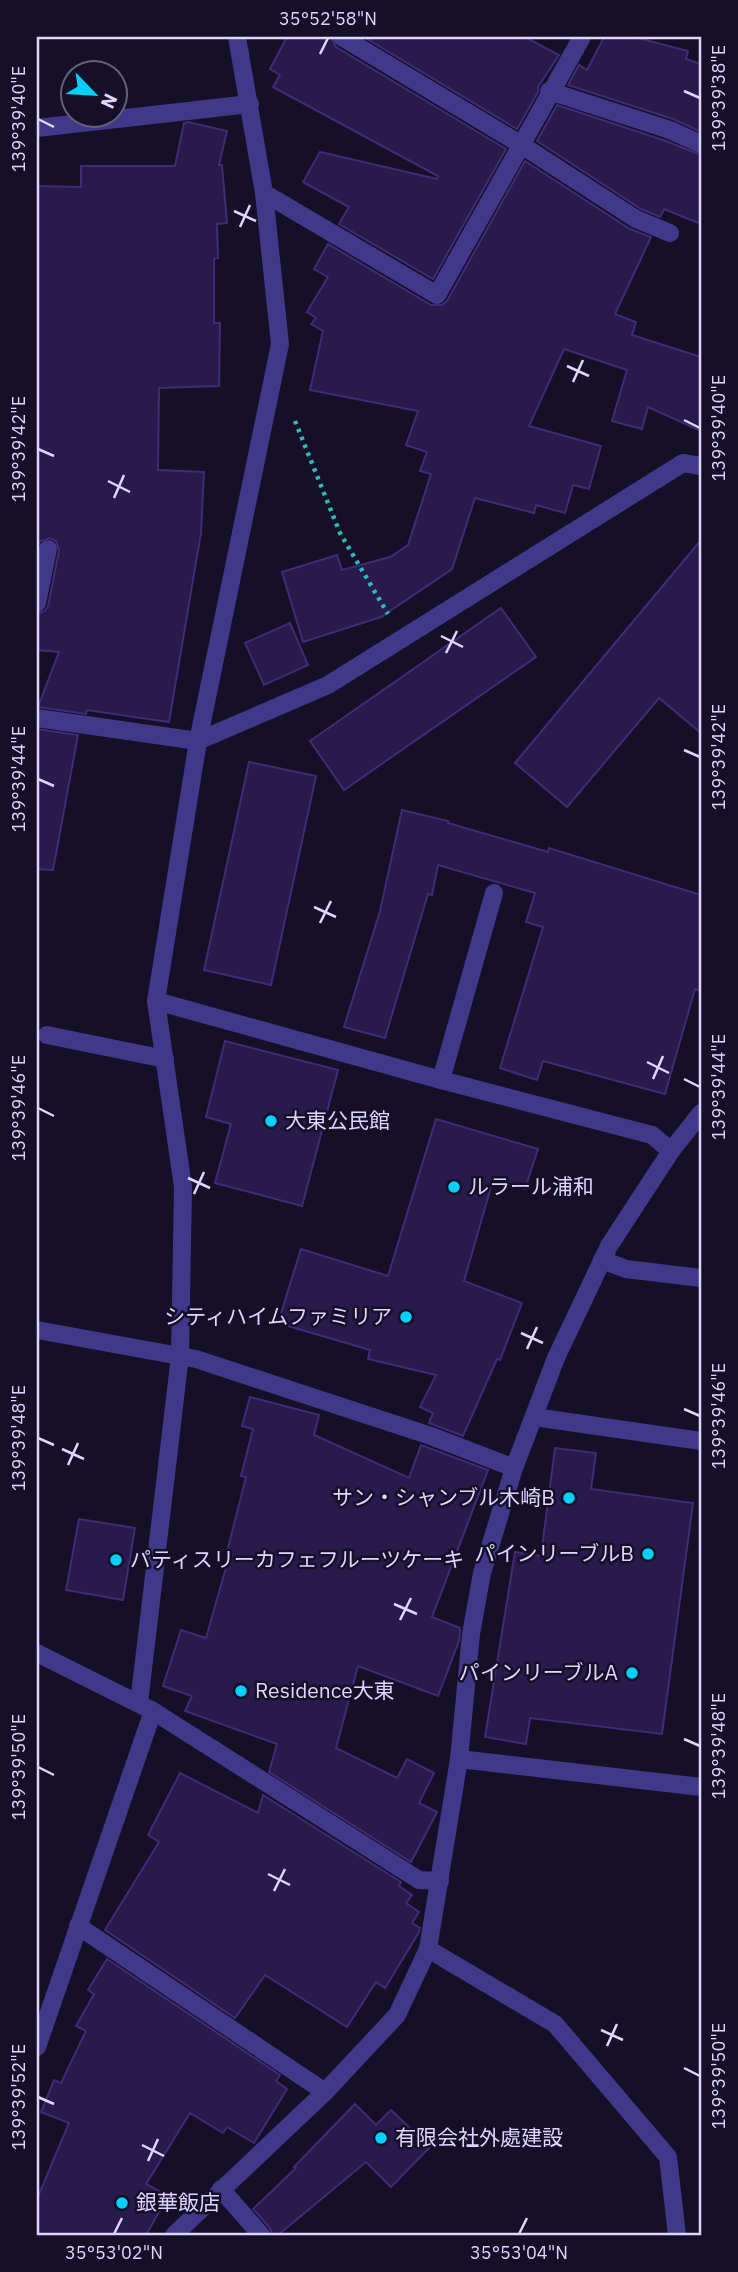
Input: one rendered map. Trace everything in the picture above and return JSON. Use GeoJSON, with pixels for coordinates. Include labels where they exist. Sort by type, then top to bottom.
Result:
{"type":"FeatureCollection","features":[{"type":"Feature","properties":{"kind":"street"},"geometry":{"type":"LineString","coordinates":[[37,2047],[78,1926],[146,1707],[180,1356],[183,1187],[156,1001],[198,741],[280,344],[264,194],[237,37]]}},
{"type":"Feature","properties":{"kind":"street"},"geometry":{"type":"LineString","coordinates":[[342,37],[520,144],[636,219],[670,233]]}},
{"type":"Feature","properties":{"kind":"street"},"geometry":{"type":"LineString","coordinates":[[264,194],[437,295],[549,91],[582,37]]}},
{"type":"Feature","properties":{"kind":"street"},"geometry":{"type":"LineString","coordinates":[[549,91],[670,130],[701,144]]}},
{"type":"Feature","properties":{"kind":"street"},"geometry":{"type":"LineString","coordinates":[[37,128],[250,104]]}},
{"type":"Feature","properties":{"kind":"street"},"geometry":{"type":"LineString","coordinates":[[37,718],[198,741],[328,685],[683,463],[701,466]]}},
{"type":"Feature","properties":{"kind":"street"},"geometry":{"type":"LineString","coordinates":[[37,603],[48,549]]}},
{"type":"Feature","properties":{"kind":"street"},"geometry":{"type":"LineString","coordinates":[[441,1080],[494,893]]}},
{"type":"Feature","properties":{"kind":"street"},"geometry":{"type":"LineString","coordinates":[[156,1001],[652,1135],[671,1151]]}},
{"type":"Feature","properties":{"kind":"street"},"geometry":{"type":"LineString","coordinates":[[47,1035],[165,1059]]}},
{"type":"Feature","properties":{"kind":"street"},"geometry":{"type":"LineString","coordinates":[[174,2235],[325,2092],[397,2015],[428,1949],[459,1759],[471,1634],[482,1573],[514,1468],[556,1358],[609,1246],[671,1151],[701,1113]]}},
{"type":"Feature","properties":{"kind":"street"},"geometry":{"type":"LineString","coordinates":[[603,1260],[625,1269],[701,1278]]}},
{"type":"Feature","properties":{"kind":"street"},"geometry":{"type":"LineString","coordinates":[[37,1330],[197,1359],[432,1436],[514,1468]]}},
{"type":"Feature","properties":{"kind":"street"},"geometry":{"type":"LineString","coordinates":[[534,1417],[701,1441]]}},
{"type":"Feature","properties":{"kind":"street"},"geometry":{"type":"LineString","coordinates":[[37,1653],[146,1707],[419,1880],[440,1881]]}},
{"type":"Feature","properties":{"kind":"street"},"geometry":{"type":"LineString","coordinates":[[459,1759],[701,1787]]}},
{"type":"Feature","properties":{"kind":"street"},"geometry":{"type":"LineString","coordinates":[[78,1926],[325,2092]]}},
{"type":"Feature","properties":{"kind":"street"},"geometry":{"type":"LineString","coordinates":[[428,1949],[555,2024],[668,2157],[677,2235]]}},
{"type":"Feature","properties":{"kind":"street"},"geometry":{"type":"LineString","coordinates":[[221,2189],[261,2235]]}},
{"type":"Feature","properties":{"kind":"path"},"geometry":{"type":"LineString","coordinates":[[270,397],[289,407],[340,533],[403,638]]}},
{"type":"Feature","properties":{"kind":"building"},"geometry":{"type":"Polygon","coordinates":[[[287,37],[331,37],[336,47],[506,149],[433,279],[339,224],[349,207],[303,182],[320,152],[437,179],[438,176],[273,87],[280,75],[270,69],[287,37]]]}},
{"type":"Feature","properties":{"kind":"building"},"geometry":{"type":"Polygon","coordinates":[[[364,37],[525,37],[559,55],[538,87],[538,92],[517,129],[364,37]]]}},
{"type":"Feature","properties":{"kind":"building"},"geometry":{"type":"Polygon","coordinates":[[[604,37],[634,37],[688,51],[686,59],[701,64],[701,132],[673,119],[568,85],[579,65],[587,70],[604,37]]]}},
{"type":"Feature","properties":{"kind":"building"},"geometry":{"type":"Polygon","coordinates":[[[557,105],[701,155],[701,224],[664,209],[660,217],[641,209],[537,141],[557,105]]]}},
{"type":"Feature","properties":{"kind":"building"},"geometry":{"type":"Polygon","coordinates":[[[184,123],[227,131],[219,165],[222,165],[227,223],[217,224],[218,258],[214,259],[214,323],[220,323],[219,386],[159,388],[158,470],[204,472],[201,533],[169,722],[87,710],[86,714],[38,707],[59,652],[37,650],[37,614],[45,611],[48,606],[59,551],[56,541],[50,538],[40,541],[37,547],[37,186],[81,187],[81,166],[175,166],[184,123]]]}},
{"type":"Feature","properties":{"kind":"building"},"geometry":{"type":"Polygon","coordinates":[[[525,161],[630,229],[651,237],[615,314],[636,322],[632,335],[701,357],[701,431],[648,407],[642,429],[612,421],[627,370],[564,349],[529,426],[601,446],[589,489],[573,485],[565,513],[536,505],[534,513],[475,498],[452,569],[381,617],[303,642],[282,572],[337,555],[342,570],[390,557],[408,545],[431,474],[420,471],[427,452],[406,445],[418,411],[310,390],[323,331],[311,324],[316,318],[307,312],[328,277],[314,269],[328,244],[431,305],[442,305],[447,301],[525,161]]]}},
{"type":"Feature","properties":{"kind":"building"},"geometry":{"type":"Polygon","coordinates":[[[701,540],[701,733],[659,698],[567,807],[515,763],[701,540]]]}},
{"type":"Feature","properties":{"kind":"building"},"geometry":{"type":"Polygon","coordinates":[[[501,608],[536,657],[344,790],[310,741],[501,608]]]}},
{"type":"Feature","properties":{"kind":"building"},"geometry":{"type":"Polygon","coordinates":[[[290,623],[308,665],[264,685],[245,643],[290,623]]]}},
{"type":"Feature","properties":{"kind":"building"},"geometry":{"type":"Polygon","coordinates":[[[37,729],[78,735],[53,870],[37,869],[37,729]]]}},
{"type":"Feature","properties":{"kind":"building"},"geometry":{"type":"Polygon","coordinates":[[[249,762],[316,776],[271,985],[204,970],[249,762]]]}},
{"type":"Feature","properties":{"kind":"building"},"geometry":{"type":"Polygon","coordinates":[[[402,810],[448,821],[548,852],[549,848],[701,895],[701,991],[695,989],[665,1094],[543,1061],[537,1080],[500,1068],[543,927],[526,922],[535,893],[438,865],[432,895],[428,894],[385,1038],[344,1027],[380,911],[402,810]]]}},
{"type":"Feature","properties":{"kind":"building","name":"大東公民館"},"geometry":{"type":"Polygon","coordinates":[[[225,1041],[338,1070],[302,1206],[215,1183],[231,1124],[206,1117],[225,1041]]]}},
{"type":"Feature","properties":{"kind":"building"},"geometry":{"type":"Polygon","coordinates":[[[436,1119],[538,1149],[525,1189],[493,1180],[464,1281],[522,1303],[500,1360],[497,1359],[463,1436],[429,1423],[433,1413],[420,1407],[436,1375],[368,1359],[370,1350],[278,1323],[301,1249],[388,1276],[436,1119]]]}},
{"type":"Feature","properties":{"kind":"building"},"geometry":{"type":"Polygon","coordinates":[[[250,1397],[319,1415],[314,1435],[409,1478],[421,1445],[488,1470],[432,1617],[460,1628],[459,1641],[438,1696],[358,1666],[336,1748],[397,1778],[407,1759],[434,1773],[419,1803],[437,1812],[411,1862],[269,1772],[277,1744],[185,1711],[192,1696],[163,1686],[181,1630],[206,1638],[229,1557],[226,1556],[246,1477],[241,1476],[253,1429],[242,1426],[250,1397]]]}},
{"type":"Feature","properties":{"kind":"building"},"geometry":{"type":"Polygon","coordinates":[[[555,1448],[596,1453],[591,1489],[693,1503],[662,1734],[530,1718],[526,1744],[485,1737],[515,1552],[541,1556],[555,1448]]]}},
{"type":"Feature","properties":{"kind":"building"},"geometry":{"type":"Polygon","coordinates":[[[79,1519],[135,1528],[123,1600],[66,1590],[79,1519]]]}},
{"type":"Feature","properties":{"kind":"building"},"geometry":{"type":"Polygon","coordinates":[[[180,1773],[258,1813],[263,1795],[401,1882],[399,1886],[412,1895],[406,1903],[419,1912],[412,1923],[420,1928],[419,1932],[385,1988],[376,1982],[347,2027],[265,1975],[235,2018],[105,1930],[159,1842],[148,1835],[180,1773]]]}},
{"type":"Feature","properties":{"kind":"building"},"geometry":{"type":"Polygon","coordinates":[[[107,1959],[280,2075],[276,2081],[287,2089],[254,2143],[227,2127],[223,2133],[190,2113],[146,2184],[168,2196],[146,2235],[37,2235],[37,2199],[69,2123],[41,2112],[54,2080],[61,2083],[86,2031],[76,2026],[94,1994],[88,1990],[107,1959]]]}},
{"type":"Feature","properties":{"kind":"building"},"geometry":{"type":"Polygon","coordinates":[[[355,2104],[376,2125],[391,2110],[430,2147],[391,2187],[366,2162],[278,2235],[272,2235],[270,2228],[253,2209],[296,2168],[294,2167],[355,2104]]]}},
{"type":"Feature","properties":{"kind":"place","name":"大東公民館"},"geometry":{"type":"Point","coordinates":[271,1121]}},
{"type":"Feature","properties":{"kind":"place","name":"ルラール浦和"},"geometry":{"type":"Point","coordinates":[454,1187]}},
{"type":"Feature","properties":{"kind":"place","name":"シティハイムファミリア"},"geometry":{"type":"Point","coordinates":[406,1317]}},
{"type":"Feature","properties":{"kind":"place","name":"サン・シャンブル木崎B"},"geometry":{"type":"Point","coordinates":[569,1498]}},
{"type":"Feature","properties":{"kind":"place","name":"パインリーブルB"},"geometry":{"type":"Point","coordinates":[648,1554]}},
{"type":"Feature","properties":{"kind":"place","name":"パティスリーカフェフルーツケーキ"},"geometry":{"type":"Point","coordinates":[116,1560]}},
{"type":"Feature","properties":{"kind":"place","name":"パインリーブルA"},"geometry":{"type":"Point","coordinates":[632,1673]}},
{"type":"Feature","properties":{"kind":"place","name":"Residence大東"},"geometry":{"type":"Point","coordinates":[241,1691]}},
{"type":"Feature","properties":{"kind":"place","name":"有限会社外處建設"},"geometry":{"type":"Point","coordinates":[381,2138]}},
{"type":"Feature","properties":{"kind":"place","name":"銀華飯店"},"geometry":{"type":"Point","coordinates":[122,2203]}}]}
